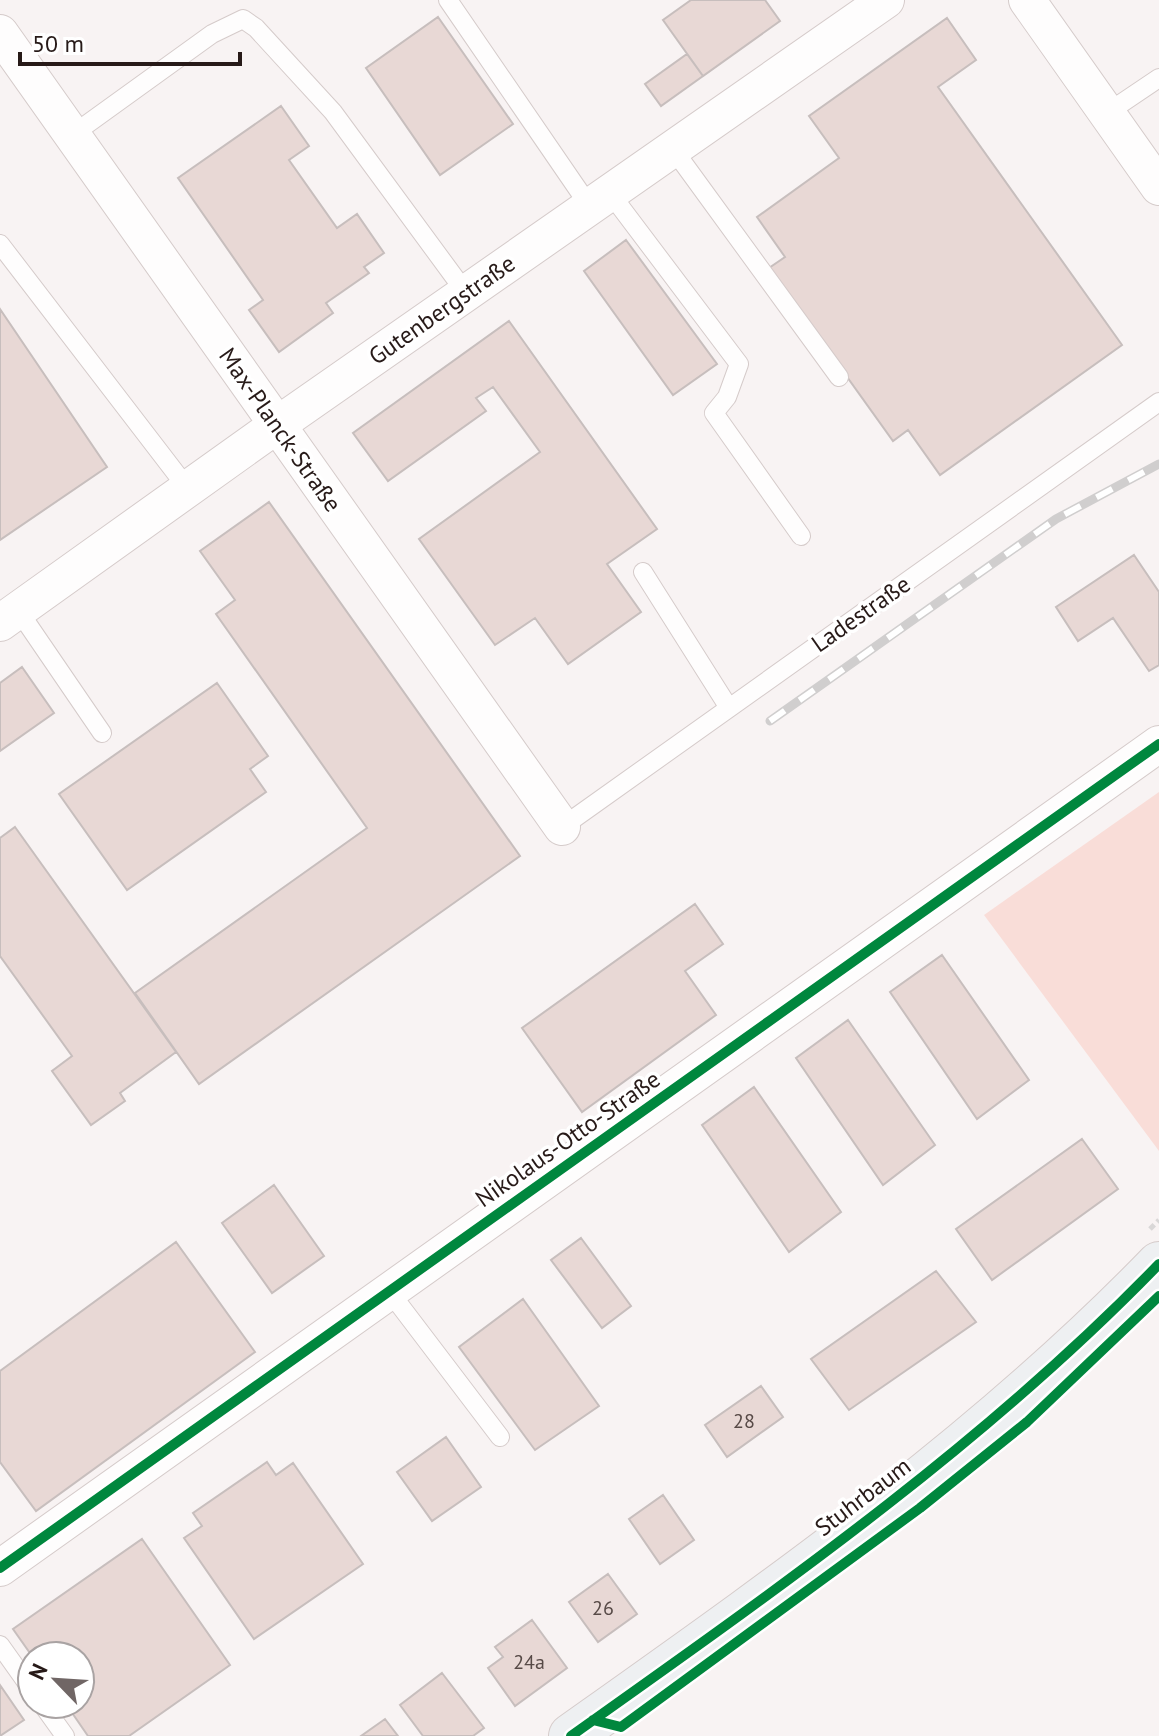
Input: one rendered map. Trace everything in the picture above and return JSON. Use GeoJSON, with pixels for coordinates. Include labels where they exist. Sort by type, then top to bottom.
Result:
{"type":"FeatureCollection","features":[{"type":"Feature","properties":{"kind":"street","name":"Gutenbergstraße"},"geometry":{"type":"LineString","coordinates":[[9,617],[277,425],[886,0]]}},
{"type":"Feature","properties":{"kind":"street"},"geometry":{"type":"LineString","coordinates":[[1027,0],[1159,187]]}},
{"type":"Feature","properties":{"kind":"street","name":"Max-Planck-Straße"},"geometry":{"type":"LineString","coordinates":[[0,33],[562,827]]}},
{"type":"Feature","properties":{"kind":"street","name":"Nikolaus-Otto-Straße"},"geometry":{"type":"LineString","coordinates":[[0,1568],[1159,744]]}},
{"type":"Feature","properties":{"kind":"street","name":"Stuhrbaum"},"geometry":{"type":"LineString","coordinates":[[590,1731],[907,1491],[1050,1368],[1159,1264]]}},
{"type":"Feature","properties":{"kind":"lane"},"geometry":{"type":"LineString","coordinates":[[448,0],[600,200],[739,364],[727,397],[714,413],[801,536]]}},
{"type":"Feature","properties":{"kind":"lane"},"geometry":{"type":"LineString","coordinates":[[72,135],[212,34],[243,19],[256,28],[333,112],[466,293]]}},
{"type":"Feature","properties":{"kind":"lane"},"geometry":{"type":"LineString","coordinates":[[1107,113],[1159,78]]}},
{"type":"Feature","properties":{"kind":"lane"},"geometry":{"type":"LineString","coordinates":[[673,149],[839,377]]}},
{"type":"Feature","properties":{"kind":"lane"},"geometry":{"type":"LineString","coordinates":[[0,244],[188,489]]}},
{"type":"Feature","properties":{"kind":"lane","name":"Ladestraße"},"geometry":{"type":"LineString","coordinates":[[562,827],[1159,402]]}},
{"type":"Feature","properties":{"kind":"lane"},"geometry":{"type":"LineString","coordinates":[[643,572],[729,708]]}},
{"type":"Feature","properties":{"kind":"lane"},"geometry":{"type":"LineString","coordinates":[[9,617],[102,733]]}},
{"type":"Feature","properties":{"kind":"lane"},"geometry":{"type":"LineString","coordinates":[[389,1291],[500,1437]]}},
{"type":"Feature","properties":{"kind":"lane"},"geometry":{"type":"LineString","coordinates":[[0,1645],[16,1668]]}},
{"type":"Feature","properties":{"kind":"shaded area"},"geometry":{"type":"Polygon","coordinates":[[[1159,792],[1159,1151],[984,915],[1159,792]]]}},
{"type":"Feature","properties":{"kind":"building"},"geometry":{"type":"Polygon","coordinates":[[[691,0],[765,0],[780,21],[703,76],[663,20],[691,0]]]}},
{"type":"Feature","properties":{"kind":"building"},"geometry":{"type":"Polygon","coordinates":[[[438,17],[513,124],[440,175],[366,68],[438,17]]]}},
{"type":"Feature","properties":{"kind":"building"},"geometry":{"type":"Polygon","coordinates":[[[947,18],[976,60],[938,87],[1122,345],[940,475],[908,430],[893,441],[769,268],[785,257],[757,217],[839,158],[809,116],[947,18]]]}},
{"type":"Feature","properties":{"kind":"building"},"geometry":{"type":"Polygon","coordinates":[[[687,54],[703,76],[661,106],[645,84],[687,54]]]}},
{"type":"Feature","properties":{"kind":"building"},"geometry":{"type":"Polygon","coordinates":[[[281,106],[309,146],[289,160],[337,228],[357,214],[384,253],[364,267],[369,273],[326,303],[333,313],[279,352],[249,310],[263,300],[178,178],[281,106]]]}},
{"type":"Feature","properties":{"kind":"building"},"geometry":{"type":"Polygon","coordinates":[[[626,240],[717,364],[673,395],[584,271],[626,240]]]}},
{"type":"Feature","properties":{"kind":"building"},"geometry":{"type":"Polygon","coordinates":[[[0,309],[107,467],[0,540],[0,309]]]}},
{"type":"Feature","properties":{"kind":"building"},"geometry":{"type":"Polygon","coordinates":[[[509,321],[657,529],[607,564],[641,612],[568,664],[535,618],[495,645],[419,539],[540,452],[493,387],[476,398],[486,411],[388,481],[353,433],[509,321]]]}},
{"type":"Feature","properties":{"kind":"building"},"geometry":{"type":"Polygon","coordinates":[[[269,502],[520,856],[199,1084],[135,993],[367,828],[216,614],[235,600],[200,551],[269,502]]]}},
{"type":"Feature","properties":{"kind":"building"},"geometry":{"type":"Polygon","coordinates":[[[1134,555],[1159,592],[1159,665],[1149,671],[1113,618],[1078,641],[1056,607],[1134,555]]]}},
{"type":"Feature","properties":{"kind":"building"},"geometry":{"type":"Polygon","coordinates":[[[22,667],[54,713],[0,751],[0,683],[22,667]]]}},
{"type":"Feature","properties":{"kind":"building"},"geometry":{"type":"Polygon","coordinates":[[[217,683],[268,756],[250,769],[266,792],[127,890],[59,794],[217,683]]]}},
{"type":"Feature","properties":{"kind":"building"},"geometry":{"type":"Polygon","coordinates":[[[15,827],[176,1052],[120,1093],[125,1101],[91,1125],[52,1071],[72,1056],[0,956],[0,838],[15,827]]]}},
{"type":"Feature","properties":{"kind":"building"},"geometry":{"type":"Polygon","coordinates":[[[695,904],[723,944],[685,971],[716,1015],[582,1112],[522,1028],[695,904]]]}},
{"type":"Feature","properties":{"kind":"building"},"geometry":{"type":"Polygon","coordinates":[[[942,955],[1029,1080],[977,1119],[890,992],[942,955]]]}},
{"type":"Feature","properties":{"kind":"building"},"geometry":{"type":"Polygon","coordinates":[[[848,1020],[935,1145],[883,1185],[796,1058],[848,1020]]]}},
{"type":"Feature","properties":{"kind":"building"},"geometry":{"type":"Polygon","coordinates":[[[754,1087],[841,1212],[789,1252],[702,1125],[754,1087]]]}},
{"type":"Feature","properties":{"kind":"building"},"geometry":{"type":"Polygon","coordinates":[[[1082,1139],[1118,1189],[992,1280],[956,1229],[1082,1139]]]}},
{"type":"Feature","properties":{"kind":"building"},"geometry":{"type":"Polygon","coordinates":[[[274,1185],[324,1256],[272,1293],[222,1223],[274,1185]]]}},
{"type":"Feature","properties":{"kind":"building"},"geometry":{"type":"Polygon","coordinates":[[[581,1238],[631,1306],[602,1328],[551,1260],[581,1238]]]}},
{"type":"Feature","properties":{"kind":"building"},"geometry":{"type":"Polygon","coordinates":[[[176,1242],[255,1352],[36,1511],[0,1462],[0,1371],[176,1242]]]}},
{"type":"Feature","properties":{"kind":"building"},"geometry":{"type":"Polygon","coordinates":[[[936,1271],[976,1322],[849,1410],[811,1359],[936,1271]]]}},
{"type":"Feature","properties":{"kind":"building"},"geometry":{"type":"Polygon","coordinates":[[[523,1299],[599,1406],[535,1450],[459,1347],[523,1299]]]}},
{"type":"Feature","properties":{"kind":"building"},"geometry":{"type":"Polygon","coordinates":[[[761,1386],[783,1417],[727,1457],[705,1425],[761,1386]]]}},
{"type":"Feature","properties":{"kind":"building"},"geometry":{"type":"Polygon","coordinates":[[[446,1437],[481,1487],[432,1521],[397,1472],[446,1437]]]}},
{"type":"Feature","properties":{"kind":"building"},"geometry":{"type":"Polygon","coordinates":[[[267,1462],[276,1475],[293,1463],[363,1564],[254,1639],[184,1538],[202,1526],[193,1513],[267,1462]]]}},
{"type":"Feature","properties":{"kind":"building"},"geometry":{"type":"Polygon","coordinates":[[[663,1495],[694,1540],[660,1564],[629,1519],[663,1495]]]}},
{"type":"Feature","properties":{"kind":"building"},"geometry":{"type":"Polygon","coordinates":[[[142,1539],[230,1665],[129,1736],[88,1736],[77,1720],[96,1720],[96,1640],[21,1640],[13,1629],[142,1539]]]}},
{"type":"Feature","properties":{"kind":"building"},"geometry":{"type":"Polygon","coordinates":[[[608,1574],[637,1614],[598,1642],[569,1602],[608,1574]]]}},
{"type":"Feature","properties":{"kind":"building"},"geometry":{"type":"Polygon","coordinates":[[[532,1620],[567,1668],[515,1706],[488,1668],[503,1657],[495,1647],[532,1620]]]}},
{"type":"Feature","properties":{"kind":"building"},"geometry":{"type":"Polygon","coordinates":[[[442,1673],[484,1728],[473,1736],[423,1736],[400,1705],[442,1673]]]}},
{"type":"Feature","properties":{"kind":"building"},"geometry":{"type":"Polygon","coordinates":[[[0,1685],[16,1708],[16,1720],[24,1720],[0,1736],[0,1685]]]}},
{"type":"Feature","properties":{"kind":"building"},"geometry":{"type":"Polygon","coordinates":[[[385,1719],[398,1736],[361,1736],[385,1719]]]}},
{"type":"Feature","properties":{"kind":"railway"},"geometry":{"type":"LineString","coordinates":[[770,721],[1056,519],[1159,464]]}},
{"type":"Feature","properties":{"kind":"cycle path"},"geometry":{"type":"LineString","coordinates":[[0,1568],[1159,744]]}},
{"type":"Feature","properties":{"kind":"cycle path"},"geometry":{"type":"LineString","coordinates":[[571,1736],[801,1571],[950,1455],[1022,1394],[1159,1264]]}},
{"type":"Feature","properties":{"kind":"cycle path"},"geometry":{"type":"LineString","coordinates":[[593,1720],[621,1727],[920,1508],[1027,1422],[1159,1296]]}}]}
